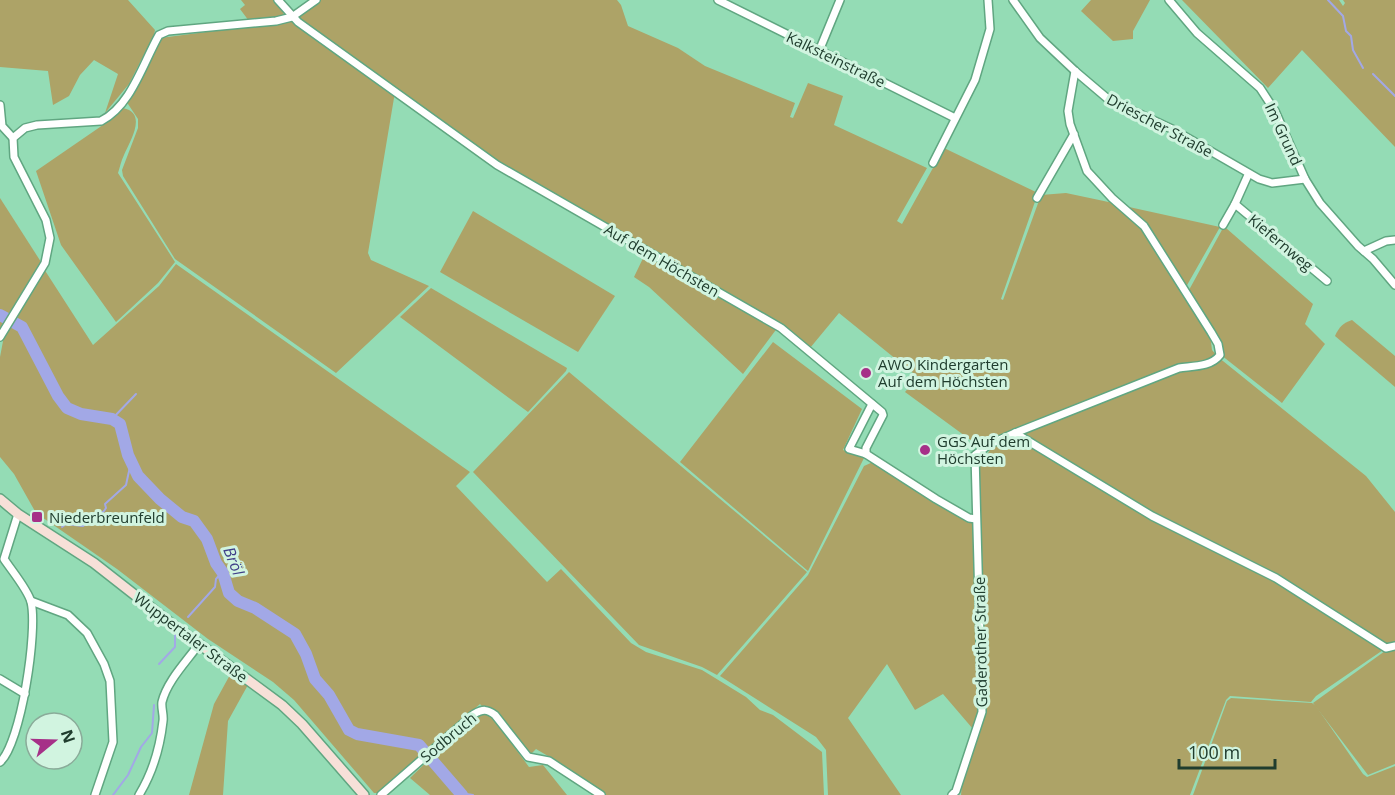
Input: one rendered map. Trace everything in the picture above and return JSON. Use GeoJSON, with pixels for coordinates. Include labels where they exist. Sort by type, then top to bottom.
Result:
{"type":"FeatureCollection","features":[{"type":"Feature","properties":{"kind":"main road","name":"Wuppertaler Straße"},"geometry":{"type":"LineString","coordinates":[[0,499],[18,514],[94,563],[282,705],[302,724],[364,795]]}},
{"type":"Feature","properties":{"kind":"street","name":"Auf dem Höchsten"},"geometry":{"type":"LineString","coordinates":[[278,0],[292,17],[497,165],[781,328],[872,404]]}},
{"type":"Feature","properties":{"kind":"street"},"geometry":{"type":"LineString","coordinates":[[13,138],[25,128],[37,125],[101,121],[110,117],[132,87],[159,35],[168,32],[276,21],[292,17],[316,0]]}},
{"type":"Feature","properties":{"kind":"street","name":"Kalksteinstraße"},"geometry":{"type":"LineString","coordinates":[[718,0],[955,118]]}},
{"type":"Feature","properties":{"kind":"street"},"geometry":{"type":"LineString","coordinates":[[819,51],[840,0]]}},
{"type":"Feature","properties":{"kind":"street"},"geometry":{"type":"LineString","coordinates":[[933,163],[975,80],[990,29],[988,0]]}},
{"type":"Feature","properties":{"kind":"street","name":"Driescher Straße"},"geometry":{"type":"LineString","coordinates":[[1013,0],[1040,38],[1108,99],[1174,130],[1248,175],[1272,183],[1305,178]]}},
{"type":"Feature","properties":{"kind":"street","name":"Im Grund"},"geometry":{"type":"LineString","coordinates":[[1169,0],[1197,33],[1260,88],[1275,111],[1305,178],[1320,202],[1395,285]]}},
{"type":"Feature","properties":{"kind":"street"},"geometry":{"type":"LineString","coordinates":[[1015,433],[1179,368],[1206,365],[1220,355],[1218,344],[1144,226],[1112,198],[1087,171],[1068,111],[1075,71]]}},
{"type":"Feature","properties":{"kind":"street"},"geometry":{"type":"LineString","coordinates":[[0,105],[2,126],[13,138],[14,157],[46,220],[50,238],[45,263],[1,335]]}},
{"type":"Feature","properties":{"kind":"street"},"geometry":{"type":"LineString","coordinates":[[1037,198],[1074,134]]}},
{"type":"Feature","properties":{"kind":"street","name":"Kiefernweg"},"geometry":{"type":"LineString","coordinates":[[1222,225],[1235,204],[1248,175]]}},
{"type":"Feature","properties":{"kind":"street","name":"Kiefernweg"},"geometry":{"type":"LineString","coordinates":[[1235,204],[1326,281]]}},
{"type":"Feature","properties":{"kind":"street"},"geometry":{"type":"LineString","coordinates":[[1364,251],[1386,241],[1395,240]]}},
{"type":"Feature","properties":{"kind":"street"},"geometry":{"type":"LineString","coordinates":[[866,454],[866,448],[883,415],[872,404],[849,449],[866,454],[936,499],[969,518],[976,519]]}},
{"type":"Feature","properties":{"kind":"street"},"geometry":{"type":"LineString","coordinates":[[1015,433],[1152,516],[1276,578],[1386,648],[1395,646]]}},
{"type":"Feature","properties":{"kind":"street","name":"Gaderother Straße"},"geometry":{"type":"LineString","coordinates":[[954,794],[982,712],[975,455],[990,444],[1015,433]]}},
{"type":"Feature","properties":{"kind":"street"},"geometry":{"type":"LineString","coordinates":[[0,762],[13,741],[25,694],[32,623],[31,601],[2,558],[18,514]]}},
{"type":"Feature","properties":{"kind":"street"},"geometry":{"type":"LineString","coordinates":[[31,601],[68,615],[87,633],[104,664],[110,681],[113,742],[95,795]]}},
{"type":"Feature","properties":{"kind":"street"},"geometry":{"type":"LineString","coordinates":[[139,795],[156,760],[164,718],[162,704],[168,689],[199,644]]}},
{"type":"Feature","properties":{"kind":"street"},"geometry":{"type":"LineString","coordinates":[[0,679],[25,694]]}},
{"type":"Feature","properties":{"kind":"street","name":"Sodbruch"},"geometry":{"type":"LineString","coordinates":[[381,795],[482,709],[489,710],[495,715],[528,757],[549,761],[601,795]]}},
{"type":"Feature","properties":{"kind":"shaded area"},"geometry":{"type":"Polygon","coordinates":[[[0,0],[128,0],[155,30],[154,35],[129,84],[105,113],[118,74],[94,60],[80,75],[69,96],[53,105],[48,71],[0,67],[0,0]]]}},
{"type":"Feature","properties":{"kind":"shaded area"},"geometry":{"type":"Polygon","coordinates":[[[241,0],[276,0],[284,16],[249,21],[240,9],[245,5],[241,0]]]}},
{"type":"Feature","properties":{"kind":"shaded area"},"geometry":{"type":"Polygon","coordinates":[[[321,0],[617,0],[628,26],[678,48],[705,66],[795,103],[790,117],[793,118],[808,83],[843,96],[834,125],[927,168],[897,221],[902,224],[944,148],[1038,193],[1001,299],[1003,300],[1041,195],[1066,193],[1118,204],[1145,234],[1210,334],[1212,350],[1218,357],[1366,476],[1395,512],[1395,645],[1387,645],[1278,577],[1222,546],[1383,650],[1316,696],[1311,702],[1230,696],[1226,700],[1190,795],[961,795],[962,784],[980,730],[978,479],[979,469],[991,448],[976,444],[905,392],[918,377],[839,313],[810,348],[781,323],[743,374],[649,287],[634,277],[646,252],[590,214],[502,164],[460,136],[300,21],[299,14],[321,0]]]}},
{"type":"Feature","properties":{"kind":"shaded area"},"geometry":{"type":"Polygon","coordinates":[[[1091,0],[1150,0],[1133,31],[1133,39],[1113,41],[1081,11],[1091,0]]]}},
{"type":"Feature","properties":{"kind":"shaded area"},"geometry":{"type":"Polygon","coordinates":[[[1182,0],[1339,0],[1343,6],[1345,3],[1343,0],[1395,0],[1395,147],[1302,50],[1268,88],[1182,0]]]}},
{"type":"Feature","properties":{"kind":"shaded area"},"geometry":{"type":"Polygon","coordinates":[[[290,21],[395,92],[368,253],[371,260],[429,286],[336,373],[175,259],[123,176],[122,170],[138,128],[138,119],[126,101],[160,38],[290,21]]]}},
{"type":"Feature","properties":{"kind":"shaded area"},"geometry":{"type":"Polygon","coordinates":[[[123,108],[135,115],[136,121],[118,173],[175,262],[158,283],[116,322],[61,245],[36,171],[100,127],[123,108]]]}},
{"type":"Feature","properties":{"kind":"shaded area"},"geometry":{"type":"Polygon","coordinates":[[[0,198],[41,262],[0,330],[0,198]]]}},
{"type":"Feature","properties":{"kind":"shaded area"},"geometry":{"type":"Polygon","coordinates":[[[1129,207],[1220,227],[1186,287],[1145,224],[1129,207]]]}},
{"type":"Feature","properties":{"kind":"shaded area"},"geometry":{"type":"Polygon","coordinates":[[[473,211],[615,296],[578,352],[440,272],[473,211]]]}},
{"type":"Feature","properties":{"kind":"shaded area"},"geometry":{"type":"Polygon","coordinates":[[[1223,228],[1226,228],[1313,304],[1305,324],[1325,344],[1282,403],[1221,355],[1189,293],[1223,228]]]}},
{"type":"Feature","properties":{"kind":"shaded area"},"geometry":{"type":"Polygon","coordinates":[[[176,264],[470,472],[456,486],[547,582],[561,569],[631,643],[646,652],[702,670],[746,697],[760,710],[773,715],[822,752],[824,795],[606,795],[536,749],[528,757],[495,721],[529,767],[543,765],[567,795],[430,795],[410,778],[475,715],[487,712],[480,704],[378,793],[374,793],[294,700],[273,682],[208,639],[117,569],[36,513],[14,474],[0,457],[0,357],[4,336],[44,269],[93,345],[159,286],[176,264]]]}},
{"type":"Feature","properties":{"kind":"shaded area"},"geometry":{"type":"Polygon","coordinates":[[[431,288],[567,368],[566,371],[528,412],[400,317],[431,288]]]}},
{"type":"Feature","properties":{"kind":"shaded area"},"geometry":{"type":"Polygon","coordinates":[[[1352,320],[1395,356],[1395,387],[1335,336],[1346,322],[1352,320]]]}},
{"type":"Feature","properties":{"kind":"shaded area"},"geometry":{"type":"Polygon","coordinates":[[[773,342],[862,409],[843,450],[864,458],[808,571],[680,462],[773,342]]]}},
{"type":"Feature","properties":{"kind":"shaded area"},"geometry":{"type":"Polygon","coordinates":[[[569,372],[807,572],[717,675],[702,667],[639,645],[473,472],[569,372]]]}},
{"type":"Feature","properties":{"kind":"shaded area"},"geometry":{"type":"Polygon","coordinates":[[[873,462],[972,522],[980,700],[973,729],[943,694],[915,710],[887,664],[848,718],[901,795],[828,795],[826,750],[816,737],[720,676],[808,575],[864,466],[873,462]]]}},
{"type":"Feature","properties":{"kind":"shaded area"},"geometry":{"type":"Polygon","coordinates":[[[1395,648],[1395,764],[1368,775],[1313,703],[1385,651],[1395,648]]]}},
{"type":"Feature","properties":{"kind":"shaded area"},"geometry":{"type":"Polygon","coordinates":[[[231,673],[249,683],[228,721],[223,795],[189,795],[214,704],[231,673]]]}},
{"type":"Feature","properties":{"kind":"shaded area"},"geometry":{"type":"Polygon","coordinates":[[[1231,698],[1312,703],[1363,774],[1367,777],[1395,766],[1395,795],[1193,795],[1227,701],[1231,698]]]}},
{"type":"Feature","properties":{"kind":"waterway"},"geometry":{"type":"LineString","coordinates":[[1328,0],[1343,16],[1346,31],[1351,36],[1353,50],[1363,68]]}},
{"type":"Feature","properties":{"kind":"waterway"},"geometry":{"type":"LineString","coordinates":[[1373,74],[1395,96]]}},
{"type":"Feature","properties":{"kind":"waterway","name":"Bröl"},"geometry":{"type":"LineString","coordinates":[[0,315],[22,327],[58,396],[67,408],[81,414],[112,419],[120,424],[128,455],[138,476],[160,499],[182,517],[194,521],[207,539],[216,563],[223,573],[229,593],[238,601],[255,608],[295,634],[306,654],[315,679],[329,695],[349,730],[357,734],[419,745],[462,795]]}},
{"type":"Feature","properties":{"kind":"waterway"},"geometry":{"type":"LineString","coordinates":[[112,419],[136,394]]}},
{"type":"Feature","properties":{"kind":"waterway"},"geometry":{"type":"LineString","coordinates":[[62,527],[66,524],[83,526],[104,511],[105,504],[126,485],[131,462]]}},
{"type":"Feature","properties":{"kind":"waterway"},"geometry":{"type":"LineString","coordinates":[[188,617],[215,587],[216,579],[222,572]]}},
{"type":"Feature","properties":{"kind":"waterway"},"geometry":{"type":"LineString","coordinates":[[159,664],[175,647],[175,635]]}},
{"type":"Feature","properties":{"kind":"waterway"},"geometry":{"type":"LineString","coordinates":[[113,795],[128,775],[141,747],[152,733],[154,705]]}},
{"type":"Feature","properties":{"kind":"waterway"},"geometry":{"type":"LineString","coordinates":[[460,793],[473,795]]}},
{"type":"Feature","properties":{"kind":"place","name":"AWO Kindergarten Auf dem Höchsten"},"geometry":{"type":"Point","coordinates":[866,373]}},
{"type":"Feature","properties":{"kind":"place","name":"GGS Auf dem Höchsten"},"geometry":{"type":"Point","coordinates":[925,450]}},
{"type":"Feature","properties":{"kind":"place","name":"Niederbreunfeld"},"geometry":{"type":"Point","coordinates":[37,517]}}]}
